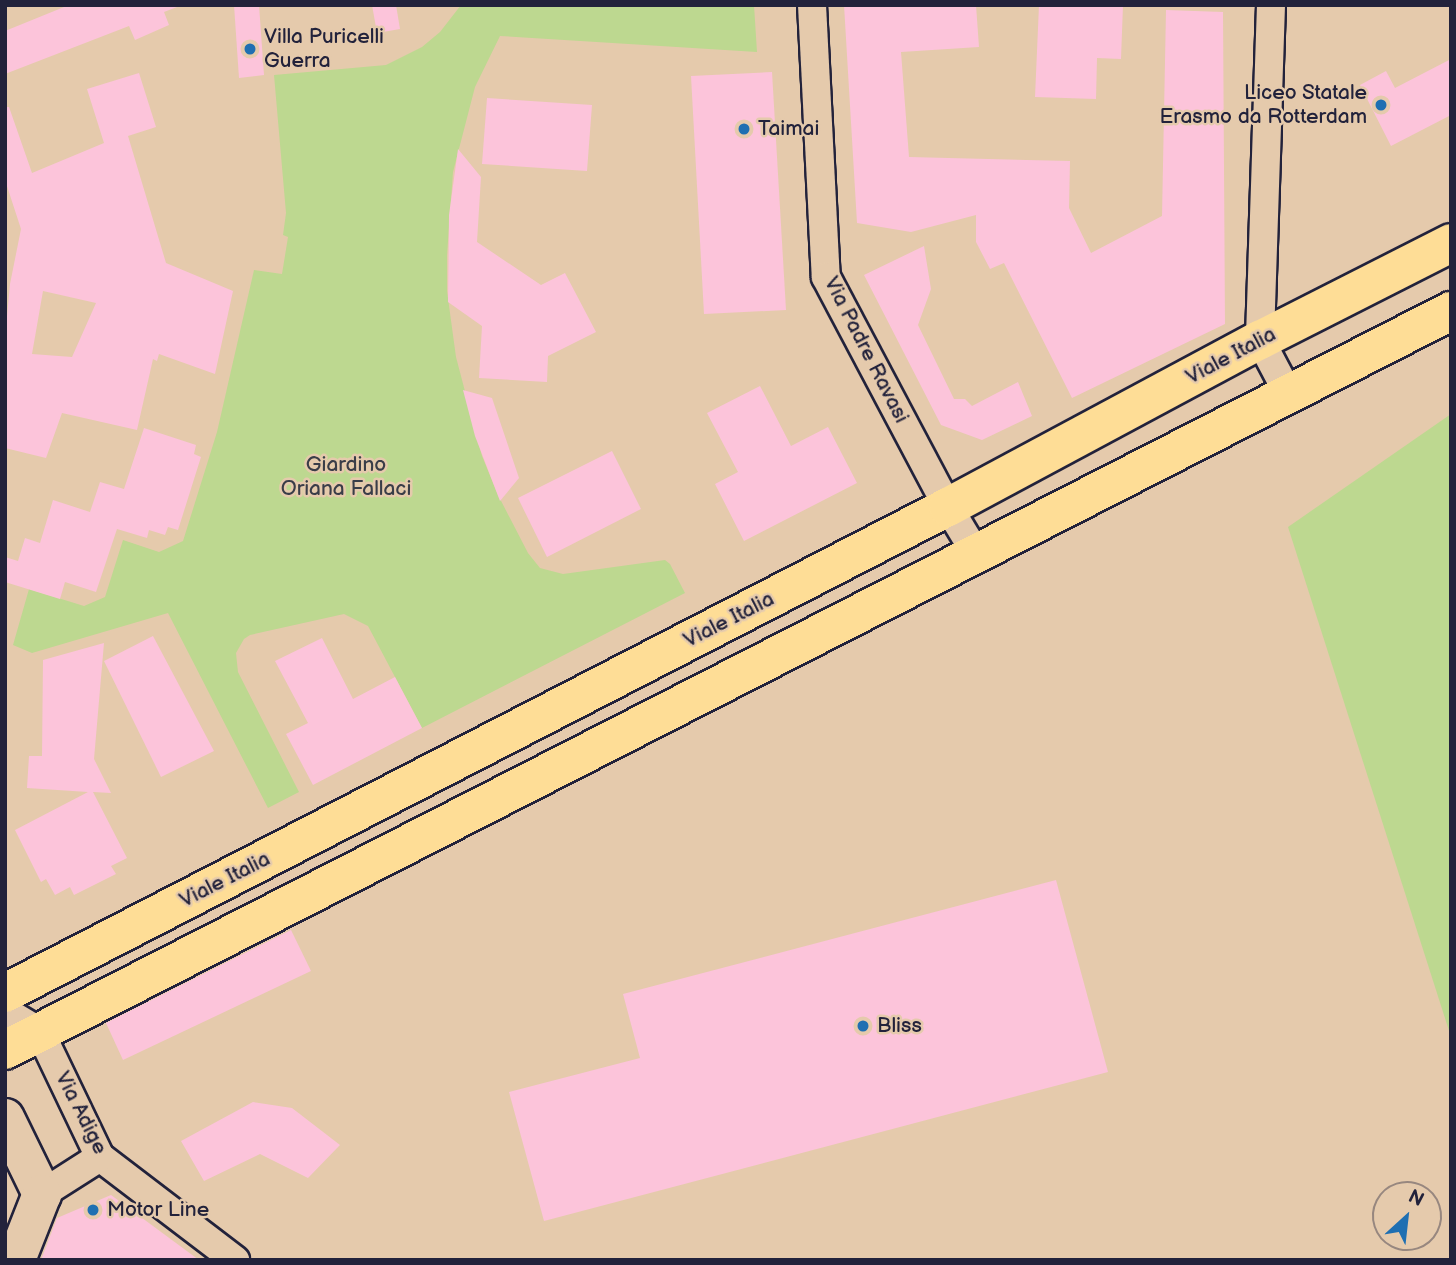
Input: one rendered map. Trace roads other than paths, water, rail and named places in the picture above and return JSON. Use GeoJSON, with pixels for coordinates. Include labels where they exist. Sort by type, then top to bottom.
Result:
{"type":"FeatureCollection","features":[{"type":"Feature","properties":{"kind":"main road","name":"Viale Italia"},"geometry":{"type":"LineString","coordinates":[[5,993],[947,507],[1260,340],[1451,243]]}},
{"type":"Feature","properties":{"kind":"main road"},"geometry":{"type":"LineString","coordinates":[[5,1050],[1451,311]]}},
{"type":"Feature","properties":{"kind":"street","name":"Via Padre Ravasi"},"geometry":{"type":"LineString","coordinates":[[812,5],[826,277],[947,507],[975,552]]}},
{"type":"Feature","properties":{"kind":"street"},"geometry":{"type":"LineString","coordinates":[[1271,5],[1260,340],[1289,396]]}},
{"type":"Feature","properties":{"kind":"street"},"geometry":{"type":"LineString","coordinates":[[5,1011],[40,1032]]}},
{"type":"Feature","properties":{"kind":"street","name":"Via Adige"},"geometry":{"type":"LineString","coordinates":[[40,1032],[100,1157],[234,1260]]}},
{"type":"Feature","properties":{"kind":"street"},"geometry":{"type":"LineString","coordinates":[[5,1118],[42,1194]]}},
{"type":"Feature","properties":{"kind":"street"},"geometry":{"type":"LineString","coordinates":[[16,1260],[42,1194],[100,1157]]}},
{"type":"Feature","properties":{"kind":"place","name":"Villa Puricelli Guerra"},"geometry":{"type":"Point","coordinates":[250,49]}},
{"type":"Feature","properties":{"kind":"place","name":"Liceo Statale Erasmo da Rotterdam"},"geometry":{"type":"Point","coordinates":[1381,105]}},
{"type":"Feature","properties":{"kind":"place","name":"Taimai"},"geometry":{"type":"Point","coordinates":[744,129]}},
{"type":"Feature","properties":{"kind":"place","name":"Bliss"},"geometry":{"type":"Point","coordinates":[863,1026]}},
{"type":"Feature","properties":{"kind":"place","name":"Motor Line"},"geometry":{"type":"Point","coordinates":[93,1210]}},
{"type":"Feature","properties":{"kind":"park label","name":"Giardino Oriana Fallaci"},"geometry":{"type":"Point","coordinates":[346,477]}}]}
